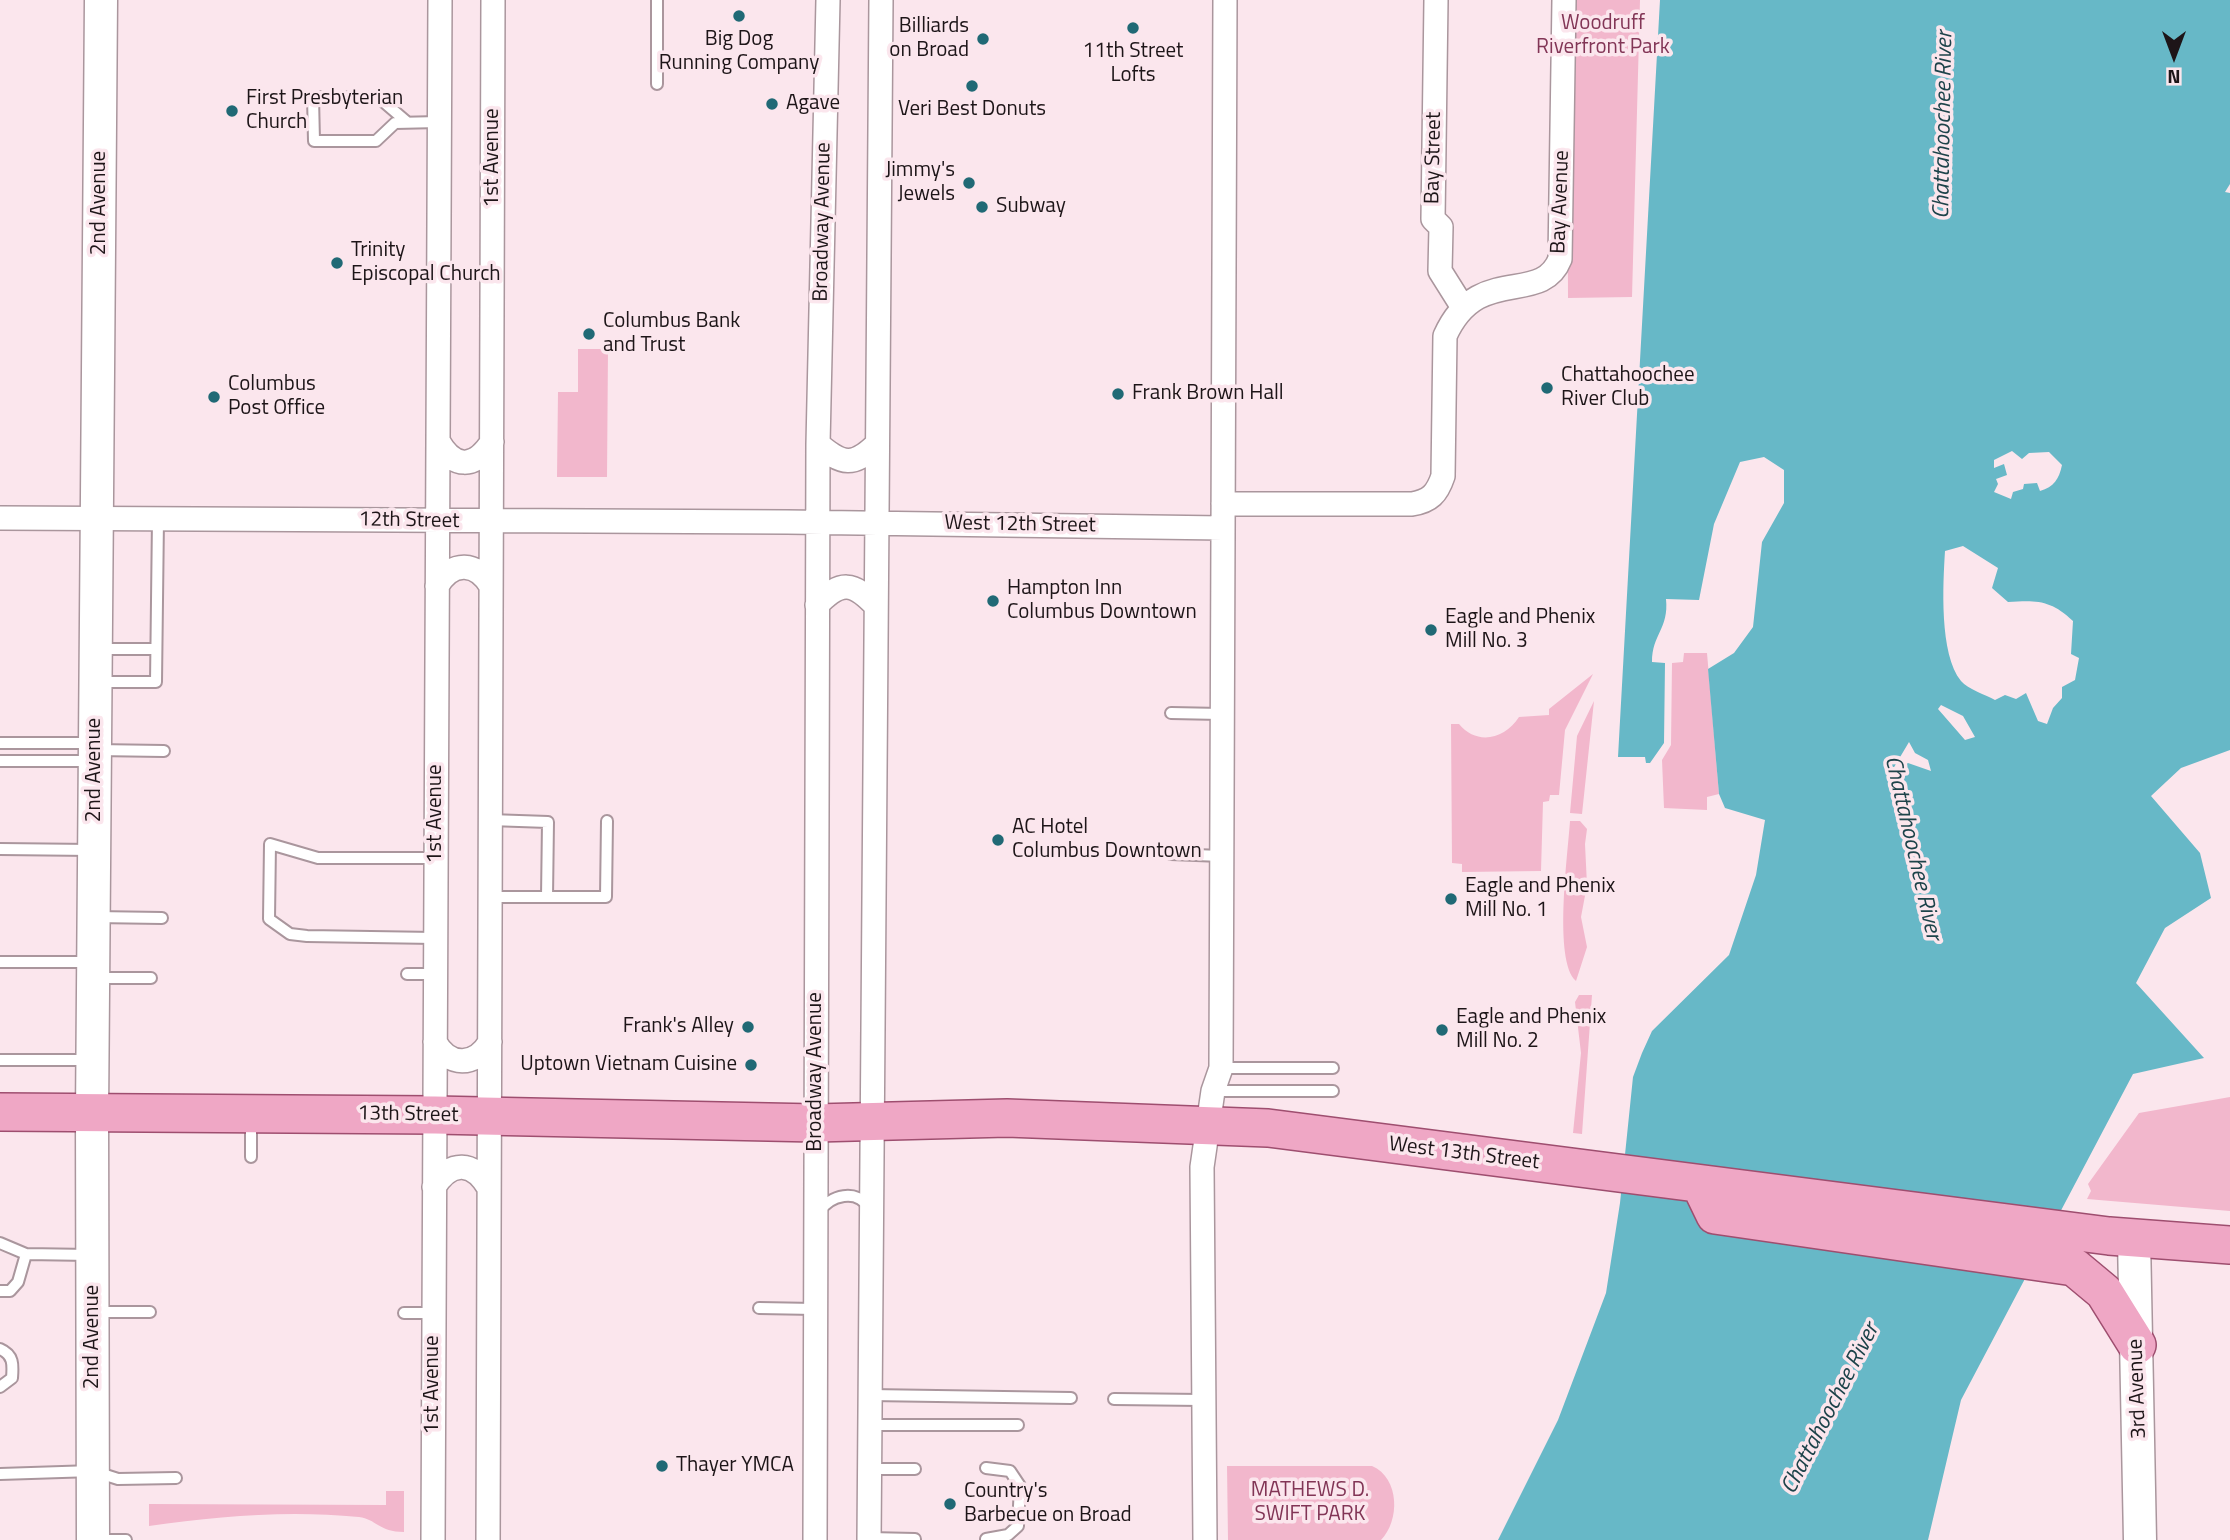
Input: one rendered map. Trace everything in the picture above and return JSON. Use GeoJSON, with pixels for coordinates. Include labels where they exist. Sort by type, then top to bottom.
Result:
{"type":"FeatureCollection","features":[{"type":"Feature","properties":{"kind":"main road","name":"2nd Avenue"},"geometry":{"type":"LineString","coordinates":[[93,1540],[92,1060],[101,0]]}},
{"type":"Feature","properties":{"kind":"main road","name":"13th Street"},"geometry":{"type":"LineString","coordinates":[[0,1112],[435,1115],[816,1123]]}},
{"type":"Feature","properties":{"kind":"main road","name":"West 13th Street"},"geometry":{"type":"LineString","coordinates":[[816,1123],[1007,1118],[1268,1128],[2121,1237]]}},
{"type":"Feature","properties":{"kind":"main road"},"geometry":{"type":"LineString","coordinates":[[1700,1184],[1715,1215],[2074,1267],[2104,1292],[2137,1345]]}},
{"type":"Feature","properties":{"kind":"main road"},"geometry":{"type":"LineString","coordinates":[[2121,1237],[2230,1245]]}},
{"type":"Feature","properties":{"kind":"main road","name":"3rd Avenue"},"geometry":{"type":"LineString","coordinates":[[2121,1237],[2137,1345],[2140,1540]]}},
{"type":"Feature","properties":{"kind":"street","name":"1st Avenue"},"geometry":{"type":"LineString","coordinates":[[433,1540],[440,0]]}},
{"type":"Feature","properties":{"kind":"street","name":"1st Avenue"},"geometry":{"type":"LineString","coordinates":[[488,1540],[493,0]]}},
{"type":"Feature","properties":{"kind":"street"},"geometry":{"type":"LineString","coordinates":[[1205,1540],[1202,1167],[1213,1091],[1221,1068],[1225,0]]}},
{"type":"Feature","properties":{"kind":"street","name":"Bay Street"},"geometry":{"type":"LineString","coordinates":[[1436,0],[1433,219],[1441,227],[1440,271],[1462,306]]}},
{"type":"Feature","properties":{"kind":"street","name":"Bay Avenue"},"geometry":{"type":"LineString","coordinates":[[1462,306],[1477,295],[1539,282],[1556,270],[1560,259],[1564,0]]}},
{"type":"Feature","properties":{"kind":"street","name":"Broadway Avenue"},"geometry":{"type":"LineString","coordinates":[[815,1540],[817,522],[829,2]]}},
{"type":"Feature","properties":{"kind":"street"},"geometry":{"type":"LineString","coordinates":[[869,1539],[878,3]]}},
{"type":"Feature","properties":{"kind":"street"},"geometry":{"type":"LineString","coordinates":[[1223,504],[1412,504],[1432,497],[1443,476],[1445,336],[1462,306]]}},
{"type":"Feature","properties":{"kind":"street"},"geometry":{"type":"LineString","coordinates":[[438,440],[446,454],[458,462],[472,462],[482,456],[492,442]]}},
{"type":"Feature","properties":{"kind":"street"},"geometry":{"type":"LineString","coordinates":[[818,444],[833,457],[848,461],[864,457],[877,444]]}},
{"type":"Feature","properties":{"kind":"street","name":"12th Street"},"geometry":{"type":"LineString","coordinates":[[0,518],[817,522]]}},
{"type":"Feature","properties":{"kind":"street","name":"West 12th Street"},"geometry":{"type":"LineString","coordinates":[[817,522],[1223,528]]}},
{"type":"Feature","properties":{"kind":"street"},"geometry":{"type":"LineString","coordinates":[[437,586],[443,574],[457,567],[472,567],[484,574],[491,586]]}},
{"type":"Feature","properties":{"kind":"street"},"geometry":{"type":"LineString","coordinates":[[817,605],[831,590],[846,586],[862,592],[876,606]]}},
{"type":"Feature","properties":{"kind":"street"},"geometry":{"type":"LineString","coordinates":[[435,1042],[442,1054],[455,1061],[476,1058],[489,1042]]}},
{"type":"Feature","properties":{"kind":"street"},"geometry":{"type":"LineString","coordinates":[[434,1187],[442,1174],[454,1168],[469,1168],[481,1174],[489,1188]]}},
{"type":"Feature","properties":{"kind":"lane"},"geometry":{"type":"LineString","coordinates":[[657,0],[657,84]]}},
{"type":"Feature","properties":{"kind":"lane"},"geometry":{"type":"LineString","coordinates":[[407,122],[379,98],[313,97],[314,141],[376,141],[395,123],[439,122]]}},
{"type":"Feature","properties":{"kind":"lane"},"geometry":{"type":"LineString","coordinates":[[96,682],[156,682],[158,519]]}},
{"type":"Feature","properties":{"kind":"lane"},"geometry":{"type":"LineString","coordinates":[[96,649],[156,649]]}},
{"type":"Feature","properties":{"kind":"lane"},"geometry":{"type":"LineString","coordinates":[[1171,713],[1221,714]]}},
{"type":"Feature","properties":{"kind":"lane"},"geometry":{"type":"LineString","coordinates":[[0,743],[95,752]]}},
{"type":"Feature","properties":{"kind":"lane"},"geometry":{"type":"LineString","coordinates":[[0,761],[95,752],[164,751]]}},
{"type":"Feature","properties":{"kind":"lane"},"geometry":{"type":"LineString","coordinates":[[490,820],[548,822],[547,897]]}},
{"type":"Feature","properties":{"kind":"lane"},"geometry":{"type":"LineString","coordinates":[[490,897],[606,897],[607,821]]}},
{"type":"Feature","properties":{"kind":"lane"},"geometry":{"type":"LineString","coordinates":[[435,938],[290,934],[269,919],[270,844],[318,858],[436,858]]}},
{"type":"Feature","properties":{"kind":"lane"},"geometry":{"type":"LineString","coordinates":[[0,849],[94,850]]}},
{"type":"Feature","properties":{"kind":"lane"},"geometry":{"type":"LineString","coordinates":[[1171,854],[1221,856]]}},
{"type":"Feature","properties":{"kind":"lane"},"geometry":{"type":"LineString","coordinates":[[93,917],[163,918]]}},
{"type":"Feature","properties":{"kind":"lane"},"geometry":{"type":"LineString","coordinates":[[0,962],[151,978]]}},
{"type":"Feature","properties":{"kind":"lane"},"geometry":{"type":"LineString","coordinates":[[407,974],[435,974]]}},
{"type":"Feature","properties":{"kind":"lane"},"geometry":{"type":"LineString","coordinates":[[0,1060],[92,1060]]}},
{"type":"Feature","properties":{"kind":"lane"},"geometry":{"type":"LineString","coordinates":[[1221,1068],[1333,1068]]}},
{"type":"Feature","properties":{"kind":"lane"},"geometry":{"type":"LineString","coordinates":[[1213,1091],[1333,1091]]}},
{"type":"Feature","properties":{"kind":"lane"},"geometry":{"type":"LineString","coordinates":[[251,1114],[251,1157]]}},
{"type":"Feature","properties":{"kind":"lane"},"geometry":{"type":"LineString","coordinates":[[816,1227],[824,1205],[841,1196],[859,1198],[867,1204],[872,1217]]}},
{"type":"Feature","properties":{"kind":"lane"},"geometry":{"type":"LineString","coordinates":[[0,1243],[26,1254],[92,1255]]}},
{"type":"Feature","properties":{"kind":"lane"},"geometry":{"type":"LineString","coordinates":[[0,1291],[10,1291],[18,1282],[26,1254]]}},
{"type":"Feature","properties":{"kind":"lane"},"geometry":{"type":"LineString","coordinates":[[759,1308],[816,1309]]}},
{"type":"Feature","properties":{"kind":"lane"},"geometry":{"type":"LineString","coordinates":[[92,1312],[149,1312]]}},
{"type":"Feature","properties":{"kind":"lane"},"geometry":{"type":"LineString","coordinates":[[404,1313],[434,1313]]}},
{"type":"Feature","properties":{"kind":"lane"},"geometry":{"type":"LineString","coordinates":[[0,1349],[9,1354],[13,1363],[12,1378],[0,1387]]}},
{"type":"Feature","properties":{"kind":"lane"},"geometry":{"type":"LineString","coordinates":[[870,1395],[1071,1398]]}},
{"type":"Feature","properties":{"kind":"lane"},"geometry":{"type":"LineString","coordinates":[[1114,1399],[1202,1400]]}},
{"type":"Feature","properties":{"kind":"lane"},"geometry":{"type":"LineString","coordinates":[[870,1425],[1018,1425]]}},
{"type":"Feature","properties":{"kind":"lane"},"geometry":{"type":"LineString","coordinates":[[986,1468],[1010,1471],[1020,1486],[1018,1526],[1008,1535],[986,1539]]}},
{"type":"Feature","properties":{"kind":"lane"},"geometry":{"type":"LineString","coordinates":[[869,1469],[915,1469]]}},
{"type":"Feature","properties":{"kind":"lane"},"geometry":{"type":"LineString","coordinates":[[0,1474],[93,1471],[118,1479],[177,1478]]}},
{"type":"Feature","properties":{"kind":"lane"},"geometry":{"type":"LineString","coordinates":[[869,1539],[915,1539]]}},
{"type":"Feature","properties":{"kind":"lane"},"geometry":{"type":"LineString","coordinates":[[93,1540],[126,1540]]}},
{"type":"Feature","properties":{"kind":"green space","name":"Woodruff Riverfront Park"},"geometry":{"type":"Polygon","coordinates":[[[1567,0],[1640,0],[1632,297],[1568,298],[1567,0]]]}},
{"type":"Feature","properties":{"kind":"green space"},"geometry":{"type":"Polygon","coordinates":[[[578,349],[608,349],[607,477],[557,477],[558,392],[578,392],[578,349]]]}},
{"type":"Feature","properties":{"kind":"green space"},"geometry":{"type":"Polygon","coordinates":[[[1684,653],[1707,653],[1719,794],[1707,797],[1707,810],[1664,808],[1662,760],[1671,745],[1672,663],[1683,662],[1684,653]]]}},
{"type":"Feature","properties":{"kind":"green space"},"geometry":{"type":"Polygon","coordinates":[[[1593,674],[1565,730],[1559,795],[1550,795],[1549,801],[1543,802],[1541,871],[1462,872],[1462,864],[1452,863],[1451,724],[1459,724],[1466,731],[1482,737],[1499,735],[1519,717],[1549,715],[1549,709],[1593,674]]]}},
{"type":"Feature","properties":{"kind":"green space"},"geometry":{"type":"Polygon","coordinates":[[[1594,701],[1582,814],[1570,813],[1577,736],[1594,701]]]}},
{"type":"Feature","properties":{"kind":"green space"},"geometry":{"type":"Polygon","coordinates":[[[1570,821],[1580,821],[1587,829],[1587,885],[1581,917],[1587,947],[1576,981],[1569,970],[1563,930],[1570,821]]]}},
{"type":"Feature","properties":{"kind":"green space"},"geometry":{"type":"Polygon","coordinates":[[[1579,995],[1592,995],[1582,1134],[1573,1133],[1581,1053],[1575,1002],[1579,995]]]}},
{"type":"Feature","properties":{"kind":"green space"},"geometry":{"type":"Polygon","coordinates":[[[2230,1097],[2230,1211],[2087,1199],[2091,1191],[2088,1184],[2139,1113],[2230,1097]]]}},
{"type":"Feature","properties":{"kind":"green space","name":"MATHEWS D. SWIFT PARK"},"geometry":{"type":"Polygon","coordinates":[[[1227,1466],[1372,1466],[1388,1480],[1392,1490],[1392,1522],[1381,1540],[1228,1540],[1227,1466]]]}},
{"type":"Feature","properties":{"kind":"green space"},"geometry":{"type":"Polygon","coordinates":[[[386,1491],[404,1491],[404,1532],[383,1528],[359,1517],[306,1514],[227,1517],[149,1526],[149,1504],[386,1505],[386,1491]]]}},
{"type":"Feature","properties":{"kind":"water","name":"Chattahoochee River"},"geometry":{"type":"Polygon","coordinates":[[[1660,0],[2230,0],[2230,184],[2225,192],[2230,193],[2230,750],[2181,768],[2151,796],[2200,853],[2211,898],[2165,928],[2136,983],[2204,1058],[2133,1074],[1961,1400],[1928,1540],[1498,1540],[1558,1420],[1606,1293],[1620,1203],[1633,1077],[1642,1053],[1652,1031],[1729,955],[1756,875],[1765,820],[1725,808],[1719,794],[1708,669],[1734,653],[1753,627],[1762,542],[1784,503],[1784,470],[1764,457],[1740,462],[1714,524],[1699,600],[1666,599],[1665,618],[1652,662],[1665,663],[1664,743],[1650,763],[1646,763],[1645,757],[1618,757],[1660,0]],[[2012,451],[1994,460],[1994,468],[2004,464],[2007,475],[1996,479],[1998,484],[1994,492],[2011,499],[2013,492],[2023,489],[2024,484],[2037,483],[2040,491],[2052,485],[2062,465],[2049,452],[2029,453],[2022,459],[2012,451]],[[1963,546],[1945,551],[1946,637],[1954,669],[1961,681],[1995,700],[2005,695],[2016,699],[2026,693],[2038,721],[2047,724],[2053,708],[2062,698],[2062,687],[2075,680],[2079,658],[2071,654],[2073,621],[2050,605],[2027,601],[2008,602],[1992,588],[1998,568],[1963,546]],[[1941,705],[1938,709],[1965,740],[1975,737],[1963,716],[1941,705]],[[1909,742],[1893,769],[1896,772],[1908,763],[1931,771],[1928,760],[1915,753],[1909,742]]]}},
{"type":"Feature","properties":{"kind":"place","name":"Big Dog Running Company"},"geometry":{"type":"Point","coordinates":[739,16]}},
{"type":"Feature","properties":{"kind":"place","name":"11th Street Lofts"},"geometry":{"type":"Point","coordinates":[1133,28]}},
{"type":"Feature","properties":{"kind":"place","name":"Billiards on Broad"},"geometry":{"type":"Point","coordinates":[983,39]}},
{"type":"Feature","properties":{"kind":"place","name":"Veri Best Donuts"},"geometry":{"type":"Point","coordinates":[972,86]}},
{"type":"Feature","properties":{"kind":"place","name":"Agave"},"geometry":{"type":"Point","coordinates":[772,104]}},
{"type":"Feature","properties":{"kind":"place","name":"First Presbyterian Church"},"geometry":{"type":"Point","coordinates":[232,111]}},
{"type":"Feature","properties":{"kind":"place","name":"Jimmy's Jewels"},"geometry":{"type":"Point","coordinates":[969,183]}},
{"type":"Feature","properties":{"kind":"place","name":"Subway"},"geometry":{"type":"Point","coordinates":[982,207]}},
{"type":"Feature","properties":{"kind":"place","name":"Trinity Episcopal Church"},"geometry":{"type":"Point","coordinates":[337,263]}},
{"type":"Feature","properties":{"kind":"place","name":"Columbus Bank and Trust"},"geometry":{"type":"Point","coordinates":[589,334]}},
{"type":"Feature","properties":{"kind":"place","name":"Chattahoochee River Club"},"geometry":{"type":"Point","coordinates":[1547,388]}},
{"type":"Feature","properties":{"kind":"place","name":"Frank Brown Hall"},"geometry":{"type":"Point","coordinates":[1118,394]}},
{"type":"Feature","properties":{"kind":"place","name":"Columbus Post Office"},"geometry":{"type":"Point","coordinates":[214,397]}},
{"type":"Feature","properties":{"kind":"place","name":"Hampton Inn Columbus Downtown"},"geometry":{"type":"Point","coordinates":[993,601]}},
{"type":"Feature","properties":{"kind":"place","name":"Eagle and Phenix Mill No. 3"},"geometry":{"type":"Point","coordinates":[1431,630]}},
{"type":"Feature","properties":{"kind":"place","name":"AC Hotel Columbus Downtown"},"geometry":{"type":"Point","coordinates":[998,840]}},
{"type":"Feature","properties":{"kind":"place","name":"Eagle and Phenix Mill No. 1"},"geometry":{"type":"Point","coordinates":[1451,899]}},
{"type":"Feature","properties":{"kind":"place","name":"Frank's Alley"},"geometry":{"type":"Point","coordinates":[748,1027]}},
{"type":"Feature","properties":{"kind":"place","name":"Eagle and Phenix Mill No. 2"},"geometry":{"type":"Point","coordinates":[1442,1030]}},
{"type":"Feature","properties":{"kind":"place","name":"Uptown Vietnam Cuisine"},"geometry":{"type":"Point","coordinates":[751,1065]}},
{"type":"Feature","properties":{"kind":"place","name":"Thayer YMCA"},"geometry":{"type":"Point","coordinates":[662,1466]}},
{"type":"Feature","properties":{"kind":"place","name":"Country's Barbecue on Broad"},"geometry":{"type":"Point","coordinates":[950,1504]}}]}
